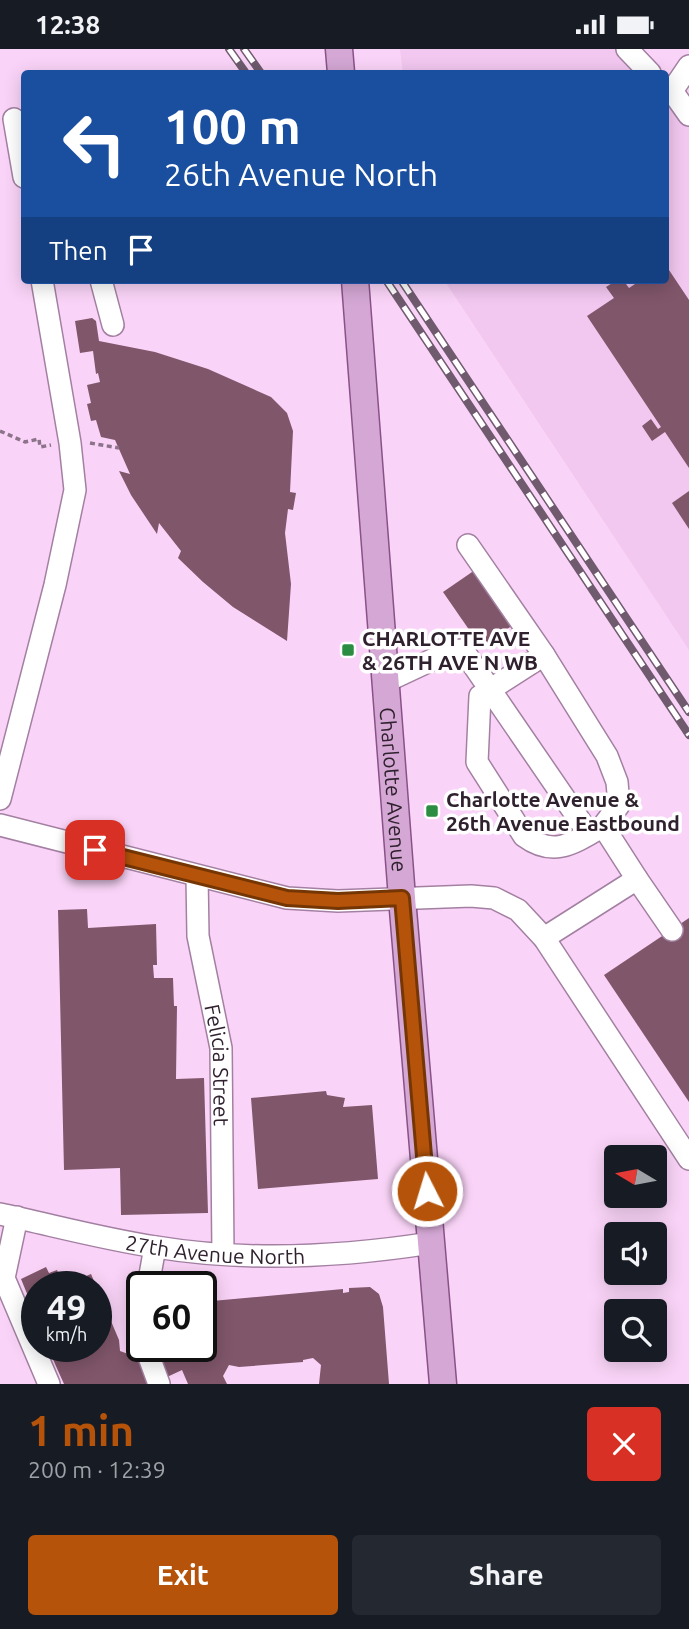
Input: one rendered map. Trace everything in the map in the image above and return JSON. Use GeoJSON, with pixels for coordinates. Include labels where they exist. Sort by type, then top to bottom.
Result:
{"type":"FeatureCollection","features":[{"type":"Feature","properties":{"kind":"main road"},"geometry":{"type":"LineString","coordinates":[[339,49],[341,70]]}},
{"type":"Feature","properties":{"kind":"main road","name":"Charlotte Avenue"},"geometry":{"type":"LineString","coordinates":[[355,284],[402,898],[443,1384]]}},
{"type":"Feature","properties":{"kind":"street"},"geometry":{"type":"LineString","coordinates":[[627,49],[647,70]]}},
{"type":"Feature","properties":{"kind":"street"},"geometry":{"type":"LineString","coordinates":[[669,88],[689,66]]}},
{"type":"Feature","properties":{"kind":"street"},"geometry":{"type":"LineString","coordinates":[[669,90],[689,115]]}},
{"type":"Feature","properties":{"kind":"street"},"geometry":{"type":"LineString","coordinates":[[14,119],[21,160]]}},
{"type":"Feature","properties":{"kind":"street"},"geometry":{"type":"LineString","coordinates":[[0,799],[55,585],[75,490],[70,441],[44,284]]}},
{"type":"Feature","properties":{"kind":"street"},"geometry":{"type":"LineString","coordinates":[[103,284],[113,325]]}},
{"type":"Feature","properties":{"kind":"street"},"geometry":{"type":"LineString","coordinates":[[468,545],[544,655],[612,767],[619,805],[596,830],[562,847],[547,849],[524,836],[477,762],[480,696],[544,655]]}},
{"type":"Feature","properties":{"kind":"street"},"geometry":{"type":"LineString","coordinates":[[385,683],[458,649],[469,655],[596,830],[637,879],[672,930]]}},
{"type":"Feature","properties":{"kind":"street"},"geometry":{"type":"LineString","coordinates":[[0,825],[304,900],[494,898],[518,910],[544,938],[689,1159]]}},
{"type":"Feature","properties":{"kind":"street","name":"Felicia Street"},"geometry":{"type":"LineString","coordinates":[[198,876],[198,936],[221,1048],[223,1254]]}},
{"type":"Feature","properties":{"kind":"street"},"geometry":{"type":"LineString","coordinates":[[544,938],[637,879]]}},
{"type":"Feature","properties":{"kind":"street"},"geometry":{"type":"LineString","coordinates":[[9,1216],[4,1278],[49,1384]]}},
{"type":"Feature","properties":{"kind":"street","name":"27th Avenue North"},"geometry":{"type":"LineString","coordinates":[[9,1216],[155,1247],[223,1254],[295,1256],[391,1249],[431,1243]]}},
{"type":"Feature","properties":{"kind":"street"},"geometry":{"type":"LineString","coordinates":[[151,1271],[155,1247]]}},
{"type":"Feature","properties":{"kind":"street"},"geometry":{"type":"LineString","coordinates":[[151,1362],[159,1384]]}},
{"type":"Feature","properties":{"kind":"shaded area"},"geometry":{"type":"Polygon","coordinates":[[[400,49],[627,49],[647,70],[403,70],[400,49]]]}},
{"type":"Feature","properties":{"kind":"shaded area"},"geometry":{"type":"Polygon","coordinates":[[[669,94],[689,116],[689,650],[447,284],[669,284],[669,94]]]}},
{"type":"Feature","properties":{"kind":"building"},"geometry":{"type":"Polygon","coordinates":[[[669,270],[689,300],[689,468],[665,432],[652,441],[642,426],[651,419],[658,429],[661,427],[587,316],[614,298],[606,287],[611,284],[626,284],[629,288],[635,284],[669,284],[669,270]]]}},
{"type":"Feature","properties":{"kind":"building"},"geometry":{"type":"Polygon","coordinates":[[[92,318],[96,321],[99,341],[155,352],[208,369],[271,397],[287,413],[293,431],[290,492],[296,493],[293,510],[288,509],[285,533],[291,584],[287,641],[233,607],[203,582],[178,558],[181,551],[159,523],[157,534],[131,495],[119,471],[130,474],[115,440],[101,437],[96,420],[91,421],[87,404],[91,403],[87,385],[100,382],[98,373],[96,374],[93,351],[80,353],[75,321],[92,318]]]}},
{"type":"Feature","properties":{"kind":"building"},"geometry":{"type":"Polygon","coordinates":[[[689,491],[689,529],[672,503],[689,491]]]}},
{"type":"Feature","properties":{"kind":"building"},"geometry":{"type":"Polygon","coordinates":[[[475,570],[513,625],[481,647],[443,592],[475,570]]]}},
{"type":"Feature","properties":{"kind":"building"},"geometry":{"type":"Polygon","coordinates":[[[87,909],[88,928],[156,924],[157,965],[153,965],[154,978],[173,978],[174,1006],[177,1006],[176,1079],[204,1078],[208,1213],[121,1215],[120,1168],[64,1170],[58,910],[87,909]]]}},
{"type":"Feature","properties":{"kind":"building"},"geometry":{"type":"Polygon","coordinates":[[[689,918],[689,1102],[604,975],[689,918]]]}},
{"type":"Feature","properties":{"kind":"building"},"geometry":{"type":"Polygon","coordinates":[[[326,1091],[327,1095],[345,1098],[343,1107],[372,1105],[378,1179],[258,1189],[251,1098],[326,1091]]]}},
{"type":"Feature","properties":{"kind":"building"},"geometry":{"type":"Polygon","coordinates":[[[370,1287],[379,1294],[383,1307],[389,1384],[319,1384],[321,1365],[313,1358],[303,1362],[239,1367],[229,1365],[223,1376],[227,1384],[188,1384],[182,1370],[152,1384],[64,1384],[54,1362],[112,1362],[112,1324],[119,1340],[120,1351],[126,1353],[126,1362],[217,1362],[217,1301],[343,1289],[343,1293],[349,1292],[349,1288],[370,1287]]]}},
{"type":"Feature","properties":{"kind":"railway"},"geometry":{"type":"LineString","coordinates":[[229,49],[244,70]]}},
{"type":"Feature","properties":{"kind":"railway"},"geometry":{"type":"LineString","coordinates":[[244,49],[259,70]]}},
{"type":"Feature","properties":{"kind":"railway"},"geometry":{"type":"LineString","coordinates":[[389,284],[689,735]]}},
{"type":"Feature","properties":{"kind":"railway"},"geometry":{"type":"LineString","coordinates":[[404,284],[689,712]]}},
{"type":"Feature","properties":{"kind":"place","name":"CHARLOTTE AVE & 26TH AVE N WB"},"geometry":{"type":"Point","coordinates":[348,650]}},
{"type":"Feature","properties":{"kind":"place","name":"Charlotte Avenue & 26th Avenue Eastbound"},"geometry":{"type":"Point","coordinates":[432,811]}},
{"type":"Feature","properties":{"kind":"route"},"geometry":{"type":"LineString","coordinates":[[95,850],[287,898],[338,901],[402,898],[427,1191]]}}]}
